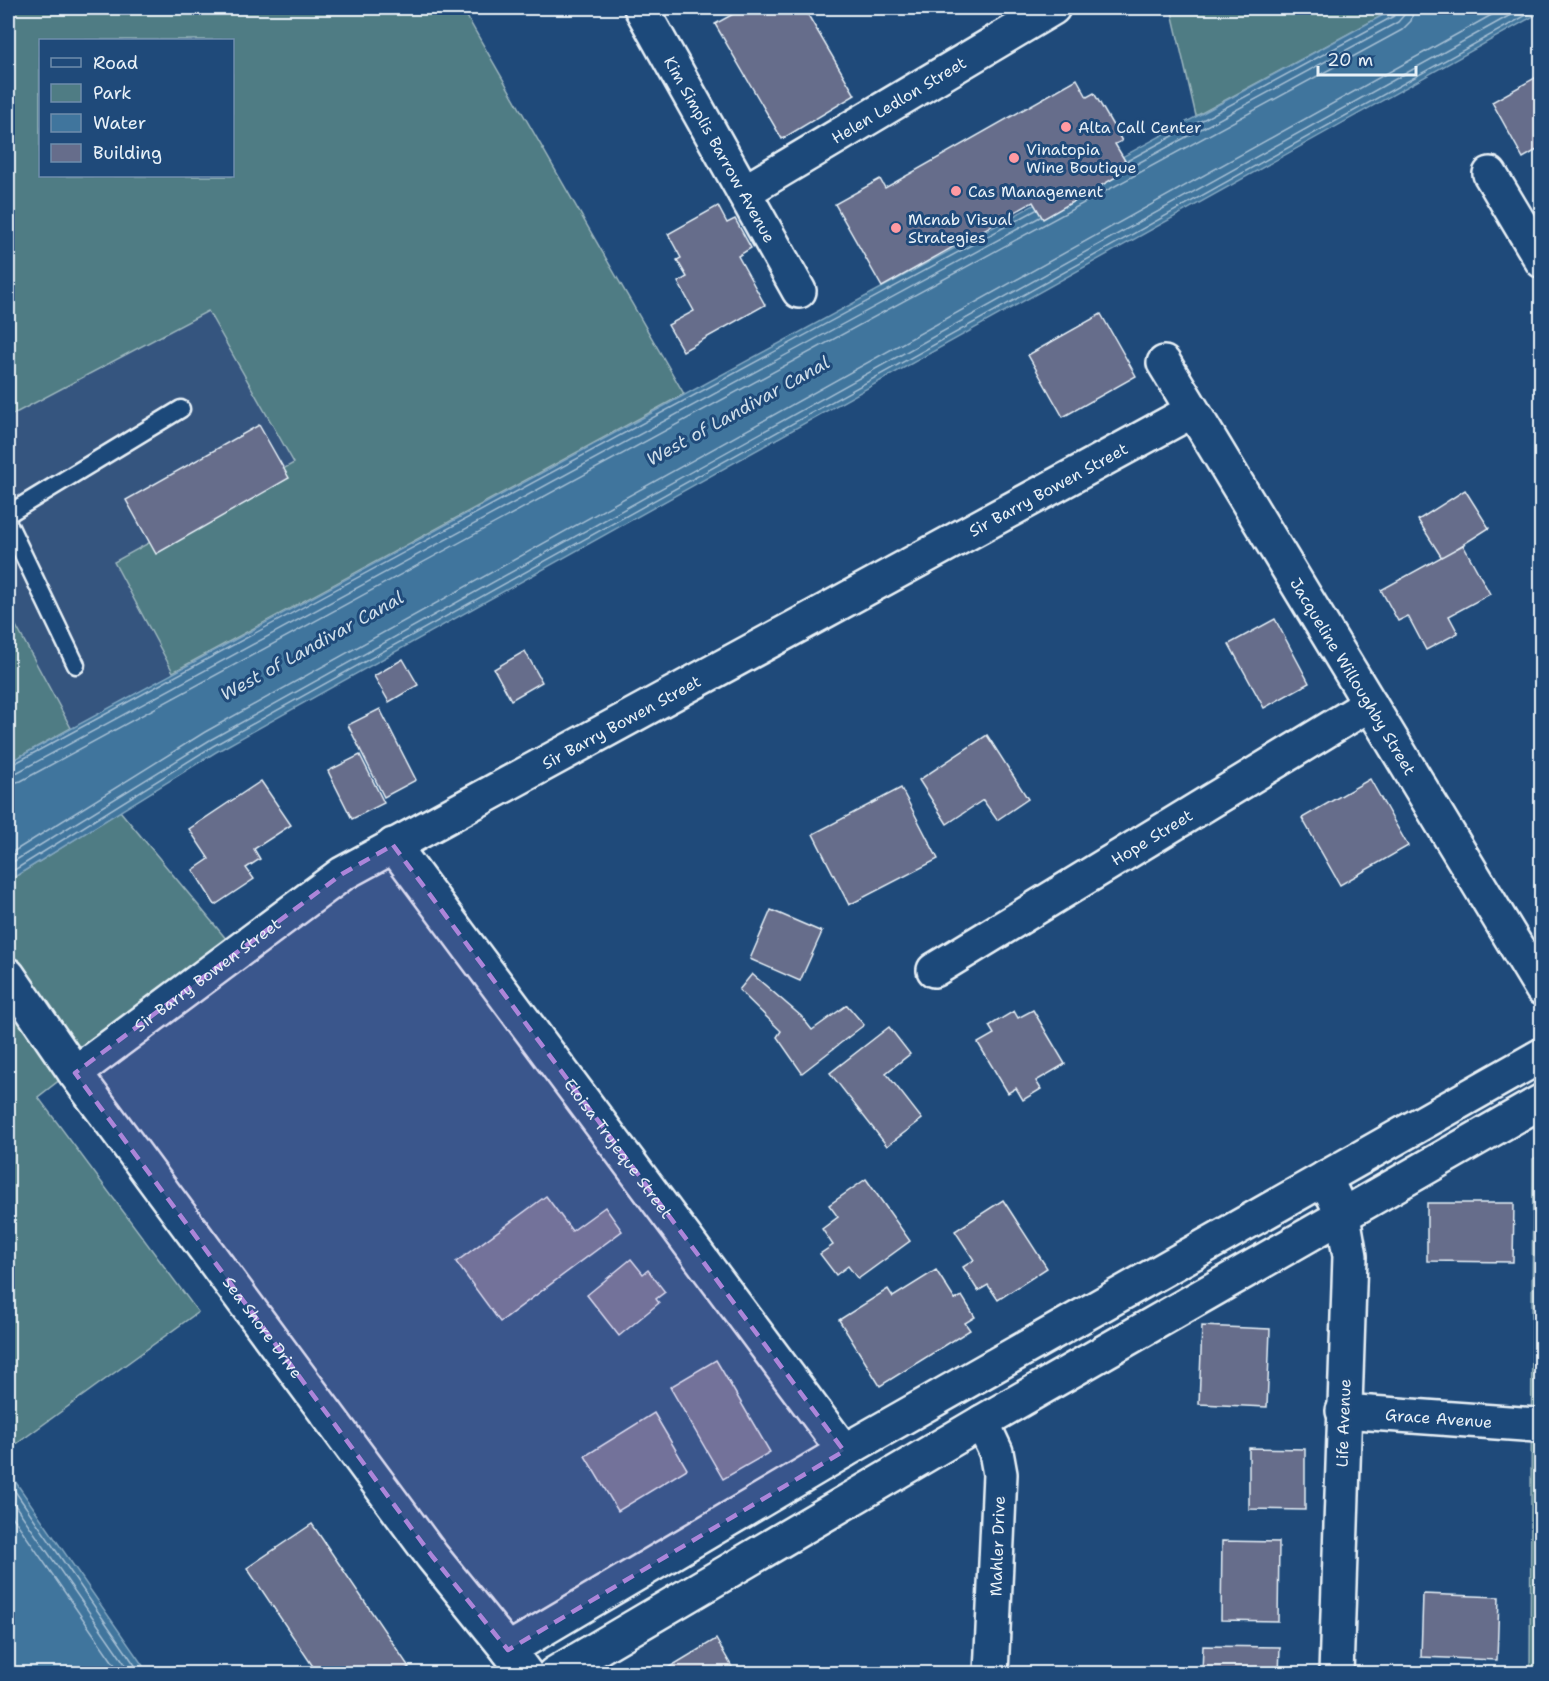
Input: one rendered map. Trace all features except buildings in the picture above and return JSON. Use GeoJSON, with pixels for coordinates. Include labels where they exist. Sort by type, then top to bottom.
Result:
{"type":"FeatureCollection","features":[{"type":"Feature","properties":{"kind":"street","name":"Kim Simplis Barrow Avenue"},"geometry":{"type":"LineString","coordinates":[[641,8],[799,291]]}},
{"type":"Feature","properties":{"kind":"street","name":"Helen Ledlon Street"},"geometry":{"type":"LineString","coordinates":[[744,192],[1019,16],[1053,8]]}},
{"type":"Feature","properties":{"kind":"street"},"geometry":{"type":"LineString","coordinates":[[1490,174],[1532,223],[1542,261]]}},
{"type":"Feature","properties":{"kind":"street","name":"Jacqueline Willoughby Street"},"geometry":{"type":"LineString","coordinates":[[1164,363],[1542,989]]}},
{"type":"Feature","properties":{"kind":"street","name":"Sir Barry Bowen Street"},"geometry":{"type":"LineString","coordinates":[[75,1073],[342,874],[1192,411]]}},
{"type":"Feature","properties":{"kind":"street","name":"Hope Street"},"geometry":{"type":"LineString","coordinates":[[934,970],[1370,704]]}},
{"type":"Feature","properties":{"kind":"street","name":"Eloisa Trujeque Street"},"geometry":{"type":"LineString","coordinates":[[393,845],[844,1451]]}},
{"type":"Feature","properties":{"kind":"street","name":"Sea Shore Drive"},"geometry":{"type":"LineString","coordinates":[[8,975],[75,1073],[432,1556],[517,1662]]}},
{"type":"Feature","properties":{"kind":"street"},"geometry":{"type":"LineString","coordinates":[[517,1662],[844,1451],[1542,1055]]}},
{"type":"Feature","properties":{"kind":"street"},"geometry":{"type":"LineString","coordinates":[[554,1674],[982,1422],[1542,1101]]}},
{"type":"Feature","properties":{"kind":"street","name":"Life Avenue"},"geometry":{"type":"LineString","coordinates":[[1325,1178],[1343,1216],[1350,1256],[1343,1411],[1336,1674]]}},
{"type":"Feature","properties":{"kind":"street","name":"Grace Avenue"},"geometry":{"type":"LineString","coordinates":[[1343,1411],[1536,1425]]}},
{"type":"Feature","properties":{"kind":"street","name":"Mahler Drive"},"geometry":{"type":"LineString","coordinates":[[982,1422],[996,1452],[1000,1474],[991,1674]]}},
{"type":"Feature","properties":{"kind":"lane"},"geometry":{"type":"LineString","coordinates":[[8,514],[181,409]]}},
{"type":"Feature","properties":{"kind":"lane"},"geometry":{"type":"LineString","coordinates":[[8,524],[76,665]]}},
{"type":"Feature","properties":{"kind":"highlighted area"},"geometry":{"type":"Polygon","coordinates":[[[393,845],[844,1451],[508,1650],[432,1556],[75,1073],[342,874],[393,845]]]}},
{"type":"Feature","properties":{"kind":"shaded area"},"geometry":{"type":"Polygon","coordinates":[[[208,311],[294,463],[114,562],[173,672],[71,728],[8,611],[8,417],[208,311]]]}},
{"type":"Feature","properties":{"kind":"green space"},"geometry":{"type":"Polygon","coordinates":[[[8,8],[462,8],[684,394],[173,672],[114,562],[294,463],[208,311],[8,417],[8,8]]]}},
{"type":"Feature","properties":{"kind":"green space"},"geometry":{"type":"Polygon","coordinates":[[[1171,8],[1396,8],[1196,116],[1171,8]]]}},
{"type":"Feature","properties":{"kind":"green space"},"geometry":{"type":"Polygon","coordinates":[[[8,611],[71,728],[8,763],[8,611]]]}},
{"type":"Feature","properties":{"kind":"green space"},"geometry":{"type":"Polygon","coordinates":[[[120,811],[232,946],[38,1097],[198,1312],[8,1450],[8,881],[120,811]]]}},
{"type":"Feature","properties":{"kind":"green space"},"geometry":{"type":"Polygon","coordinates":[[[1541,1154],[1542,1673],[1530,1674],[1533,1159],[1541,1154]]]}},
{"type":"Feature","properties":{"kind":"water","name":"West of Landivar Canal"},"geometry":{"type":"Polygon","coordinates":[[[1396,8],[1541,8],[1541,12],[216,752],[8,881],[8,763],[1396,8]]]}},
{"type":"Feature","properties":{"kind":"water"},"geometry":{"type":"Polygon","coordinates":[[[8,1471],[148,1673],[8,1673],[8,1471]]]}},
{"type":"Feature","properties":{"kind":"place","name":"Alta Call Center"},"geometry":{"type":"Point","coordinates":[1066,127]}},
{"type":"Feature","properties":{"kind":"place","name":"Vinatopia Wine Boutique"},"geometry":{"type":"Point","coordinates":[1014,158]}},
{"type":"Feature","properties":{"kind":"place","name":"Cas Management"},"geometry":{"type":"Point","coordinates":[956,191]}},
{"type":"Feature","properties":{"kind":"place","name":"Mcnab Visual Strategies"},"geometry":{"type":"Point","coordinates":[896,228]}}]}
